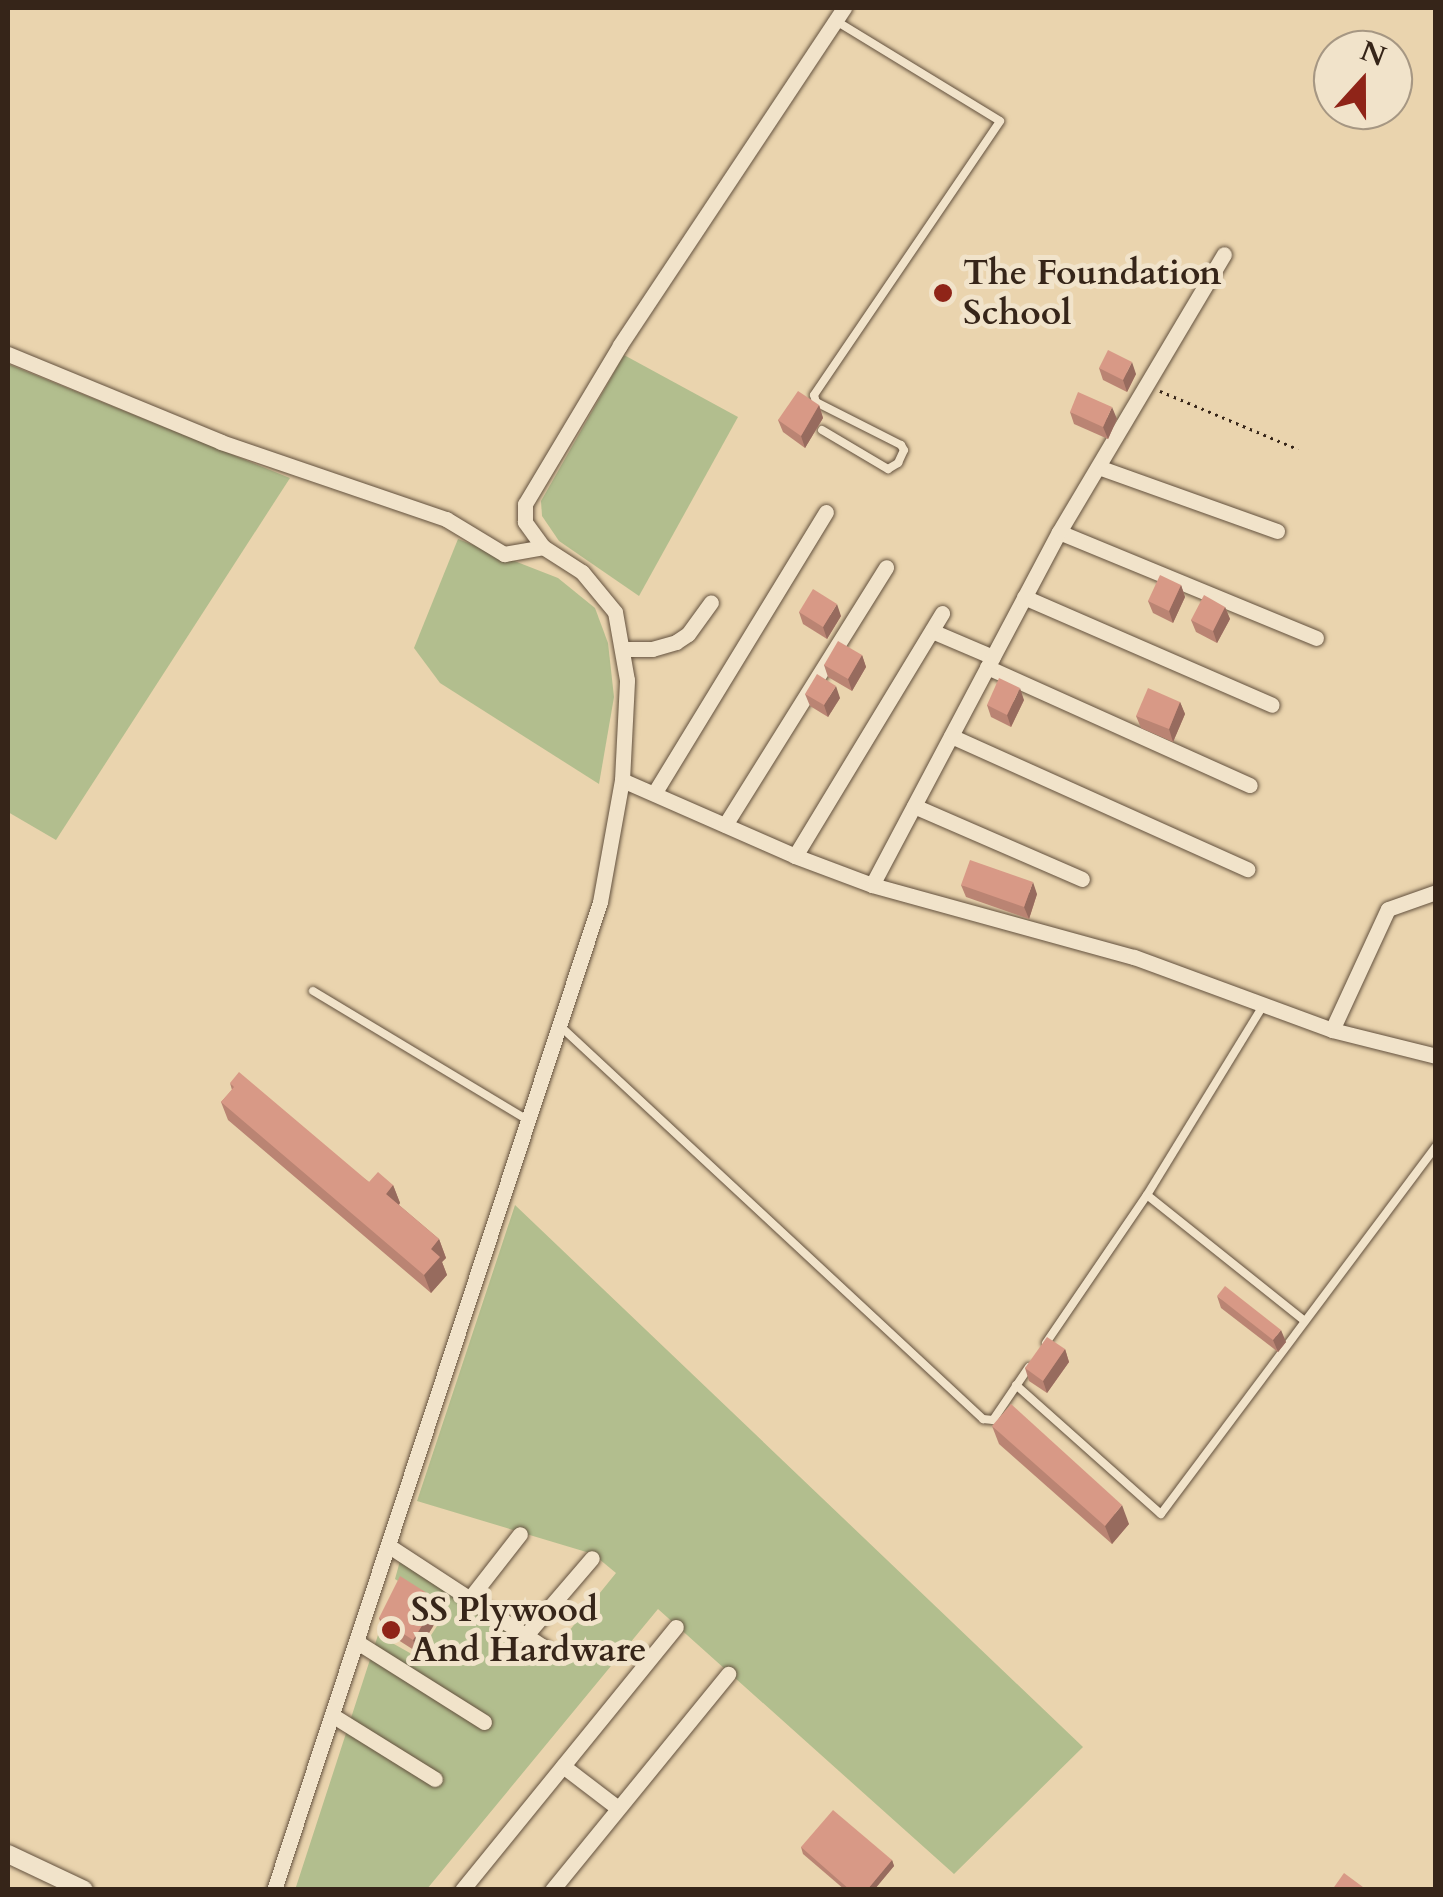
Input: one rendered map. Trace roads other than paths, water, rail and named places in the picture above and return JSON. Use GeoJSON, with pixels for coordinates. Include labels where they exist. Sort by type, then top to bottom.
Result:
{"type":"FeatureCollection","features":[{"type":"Feature","properties":{"kind":"street"},"geometry":{"type":"LineString","coordinates":[[274,1890],[600,902],[622,780],[624,649],[615,612],[603,593],[582,572],[543,546],[525,522],[525,504],[620,345],[840,14]]}},
{"type":"Feature","properties":{"kind":"street"},"geometry":{"type":"LineString","coordinates":[[872,885],[1060,532],[1224,254]]}},
{"type":"Feature","properties":{"kind":"street"},"geometry":{"type":"LineString","coordinates":[[8,354],[222,442],[446,518],[504,554],[543,546]]}},
{"type":"Feature","properties":{"kind":"street"},"geometry":{"type":"LineString","coordinates":[[1100,468],[1277,531]]}},
{"type":"Feature","properties":{"kind":"street"},"geometry":{"type":"LineString","coordinates":[[654,792],[826,512]]}},
{"type":"Feature","properties":{"kind":"street"},"geometry":{"type":"LineString","coordinates":[[1060,532],[1316,638]]}},
{"type":"Feature","properties":{"kind":"street"},"geometry":{"type":"LineString","coordinates":[[725,825],[886,567]]}},
{"type":"Feature","properties":{"kind":"street"},"geometry":{"type":"LineString","coordinates":[[1024,597],[1272,705]]}},
{"type":"Feature","properties":{"kind":"street"},"geometry":{"type":"LineString","coordinates":[[624,649],[652,649],[676,642],[688,634],[710,602]]}},
{"type":"Feature","properties":{"kind":"street"},"geometry":{"type":"LineString","coordinates":[[795,856],[942,614]]}},
{"type":"Feature","properties":{"kind":"street"},"geometry":{"type":"LineString","coordinates":[[932,631],[1250,785]]}},
{"type":"Feature","properties":{"kind":"street"},"geometry":{"type":"LineString","coordinates":[[951,736],[1248,868]]}},
{"type":"Feature","properties":{"kind":"street"},"geometry":{"type":"LineString","coordinates":[[622,780],[795,856],[872,885],[1134,957],[1332,1030],[1436,1056]]}},
{"type":"Feature","properties":{"kind":"street"},"geometry":{"type":"LineString","coordinates":[[914,806],[1082,879]]}},
{"type":"Feature","properties":{"kind":"street"},"geometry":{"type":"LineString","coordinates":[[1332,1030],[1388,909],[1436,892]]}},
{"type":"Feature","properties":{"kind":"street"},"geometry":{"type":"LineString","coordinates":[[470,1598],[520,1534]]}},
{"type":"Feature","properties":{"kind":"street"},"geometry":{"type":"LineString","coordinates":[[390,1546],[546,1648]]}},
{"type":"Feature","properties":{"kind":"street"},"geometry":{"type":"LineString","coordinates":[[526,1635],[592,1558]]}},
{"type":"Feature","properties":{"kind":"street"},"geometry":{"type":"LineString","coordinates":[[462,1890],[676,1627]]}},
{"type":"Feature","properties":{"kind":"street"},"geometry":{"type":"LineString","coordinates":[[357,1642],[484,1722]]}},
{"type":"Feature","properties":{"kind":"street"},"geometry":{"type":"LineString","coordinates":[[552,1890],[728,1674]]}},
{"type":"Feature","properties":{"kind":"street"},"geometry":{"type":"LineString","coordinates":[[332,1715],[434,1779]]}},
{"type":"Feature","properties":{"kind":"street"},"geometry":{"type":"LineString","coordinates":[[563,1766],[618,1808]]}},
{"type":"Feature","properties":{"kind":"street"},"geometry":{"type":"LineString","coordinates":[[8,1854],[84,1890]]}},
{"type":"Feature","properties":{"kind":"lane"},"geometry":{"type":"LineString","coordinates":[[822,430],[888,469],[898,464],[904,450],[901,444],[816,402],[814,395],[1000,121],[840,14]]}},
{"type":"Feature","properties":{"kind":"lane"},"geometry":{"type":"LineString","coordinates":[[313,991],[528,1120]]}},
{"type":"Feature","properties":{"kind":"lane"},"geometry":{"type":"LineString","coordinates":[[559,1025],[983,1419],[994,1420],[1147,1195],[1263,1006]]}},
{"type":"Feature","properties":{"kind":"lane"},"geometry":{"type":"LineString","coordinates":[[1016,1386],[1161,1514],[1436,1146]]}},
{"type":"Feature","properties":{"kind":"lane"},"geometry":{"type":"LineString","coordinates":[[1147,1195],[1306,1321]]}},
{"type":"Feature","properties":{"kind":"place","name":"The Foundation School"},"geometry":{"type":"Point","coordinates":[943,293]}},
{"type":"Feature","properties":{"kind":"place","name":"SS Plywood And Hardware"},"geometry":{"type":"Point","coordinates":[391,1630]}}]}
